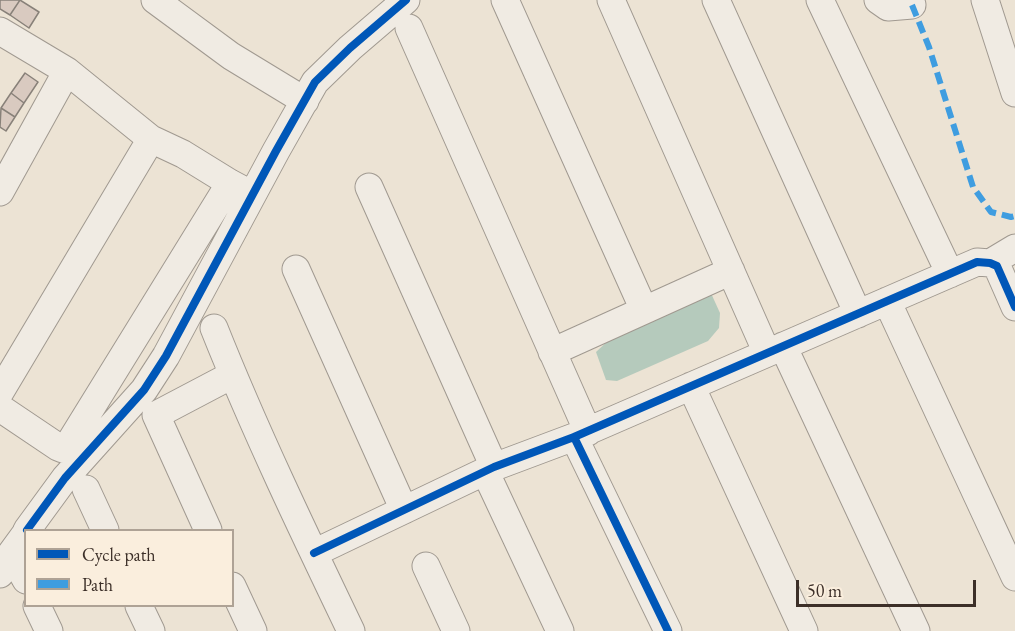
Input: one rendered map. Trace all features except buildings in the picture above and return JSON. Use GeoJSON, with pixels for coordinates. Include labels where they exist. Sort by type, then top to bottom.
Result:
{"type":"FeatureCollection","features":[{"type":"Feature","properties":{"kind":"street"},"geometry":{"type":"LineString","coordinates":[[155,0],[231,56],[304,101]]}},
{"type":"Feature","properties":{"kind":"street"},"geometry":{"type":"LineString","coordinates":[[0,408],[58,447],[63,449],[67,447],[315,82],[350,48],[406,0]]}},
{"type":"Feature","properties":{"kind":"street"},"geometry":{"type":"LineString","coordinates":[[505,0],[644,310]]}},
{"type":"Feature","properties":{"kind":"street"},"geometry":{"type":"LineString","coordinates":[[611,0],[731,271],[775,350],[916,631]]}},
{"type":"Feature","properties":{"kind":"street"},"geometry":{"type":"LineString","coordinates":[[716,0],[858,314]]}},
{"type":"Feature","properties":{"kind":"street"},"geometry":{"type":"LineString","coordinates":[[820,0],[950,274]]}},
{"type":"Feature","properties":{"kind":"street"},"geometry":{"type":"LineString","coordinates":[[878,0],[888,7],[912,5]]}},
{"type":"Feature","properties":{"kind":"street"},"geometry":{"type":"LineString","coordinates":[[985,0],[1015,93]]}},
{"type":"Feature","properties":{"kind":"street"},"geometry":{"type":"LineString","coordinates":[[409,28],[552,352],[581,434],[669,631]]}},
{"type":"Feature","properties":{"kind":"street"},"geometry":{"type":"LineString","coordinates":[[0,32],[67,71],[152,139],[183,154],[242,189]]}},
{"type":"Feature","properties":{"kind":"street"},"geometry":{"type":"LineString","coordinates":[[0,192],[67,71]]}},
{"type":"Feature","properties":{"kind":"street"},"geometry":{"type":"LineString","coordinates":[[0,392],[152,139]]}},
{"type":"Feature","properties":{"kind":"street"},"geometry":{"type":"LineString","coordinates":[[369,188],[560,631]]}},
{"type":"Feature","properties":{"kind":"street"},"geometry":{"type":"LineString","coordinates":[[28,529],[65,478],[144,390],[166,356],[242,189]]}},
{"type":"Feature","properties":{"kind":"street"},"geometry":{"type":"LineString","coordinates":[[314,553],[490,469],[581,434],[977,262],[990,262],[1015,248]]}},
{"type":"Feature","properties":{"kind":"street"},"geometry":{"type":"LineString","coordinates":[[990,262],[997,266],[1015,307]]}},
{"type":"Feature","properties":{"kind":"street"},"geometry":{"type":"LineString","coordinates":[[296,269],[404,510]]}},
{"type":"Feature","properties":{"kind":"street"},"geometry":{"type":"LineString","coordinates":[[552,352],[731,271]]}},
{"type":"Feature","properties":{"kind":"street"},"geometry":{"type":"LineString","coordinates":[[887,301],[1015,577]]}},
{"type":"Feature","properties":{"kind":"street"},"geometry":{"type":"LineString","coordinates":[[214,328],[232,375],[351,631]]}},
{"type":"Feature","properties":{"kind":"street"},"geometry":{"type":"LineString","coordinates":[[206,529],[156,416],[232,375]]}},
{"type":"Feature","properties":{"kind":"street"},"geometry":{"type":"LineString","coordinates":[[691,386],[804,631]]}},
{"type":"Feature","properties":{"kind":"street"},"geometry":{"type":"LineString","coordinates":[[86,489],[104,529]]}},
{"type":"Feature","properties":{"kind":"street"},"geometry":{"type":"LineString","coordinates":[[0,574],[4,563],[24,535]]}},
{"type":"Feature","properties":{"kind":"street"},"geometry":{"type":"LineString","coordinates":[[426,566],[456,631]]}},
{"type":"Feature","properties":{"kind":"street"},"geometry":{"type":"LineString","coordinates":[[234,590],[253,631]]}},
{"type":"Feature","properties":{"kind":"street"},"geometry":{"type":"LineString","coordinates":[[37,607],[49,631]]}},
{"type":"Feature","properties":{"kind":"street"},"geometry":{"type":"LineString","coordinates":[[139,607],[151,631]]}},
{"type":"Feature","properties":{"kind":"shaded area"},"geometry":{"type":"Polygon","coordinates":[[[710,291],[720,313],[719,328],[708,341],[617,381],[606,380],[596,352],[611,338],[710,291]]]}},
{"type":"Feature","properties":{"kind":"marked path"},"geometry":{"type":"LineString","coordinates":[[912,5],[929,47],[973,187],[991,212],[1015,216]]}},
{"type":"Feature","properties":{"kind":"cycle path"},"geometry":{"type":"LineString","coordinates":[[28,529],[65,478],[144,390],[166,356],[315,82],[350,48],[406,0]]}},
{"type":"Feature","properties":{"kind":"cycle path"},"geometry":{"type":"LineString","coordinates":[[574,437],[977,262],[997,266],[1015,307]]}},
{"type":"Feature","properties":{"kind":"cycle path"},"geometry":{"type":"LineString","coordinates":[[314,553],[494,467],[574,437],[668,631]]}}]}
